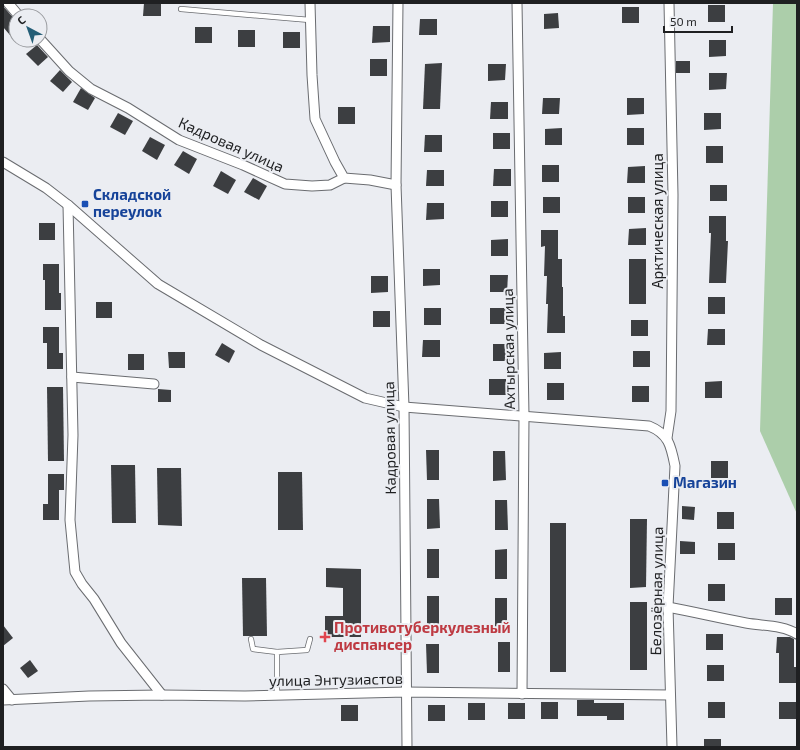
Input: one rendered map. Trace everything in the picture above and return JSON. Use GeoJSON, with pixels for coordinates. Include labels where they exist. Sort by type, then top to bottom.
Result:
{"type":"FeatureCollection","features":[{"type":"Feature","properties":{"kind":"street"},"geometry":{"type":"LineString","coordinates":[[310,3],[315,119],[344,178]]}},
{"type":"Feature","properties":{"kind":"street","name":"Кадровая улица"},"geometry":{"type":"LineString","coordinates":[[398,3],[396,185],[404,408],[407,747]]}},
{"type":"Feature","properties":{"kind":"street","name":"Ахтырская улица"},"geometry":{"type":"LineString","coordinates":[[516,3],[524,416],[522,694]]}},
{"type":"Feature","properties":{"kind":"street","name":"Арктическая улица"},"geometry":{"type":"LineString","coordinates":[[667,438],[670,410],[673,195],[669,3]]}},
{"type":"Feature","properties":{"kind":"street","name":"Кадровая улица"},"geometry":{"type":"LineString","coordinates":[[48,48],[69,71],[91,89],[128,108],[179,140],[285,184],[312,186],[330,185],[344,178],[370,180],[396,185]]}},
{"type":"Feature","properties":{"kind":"street"},"geometry":{"type":"LineString","coordinates":[[3,162],[46,188],[68,205],[158,284],[261,345],[365,398],[404,408],[648,426],[659,430],[667,438]]}},
{"type":"Feature","properties":{"kind":"street"},"geometry":{"type":"LineString","coordinates":[[68,205],[73,435],[70,520],[75,572],[82,584],[94,598],[121,643],[162,695]]}},
{"type":"Feature","properties":{"kind":"street"},"geometry":{"type":"LineString","coordinates":[[72,377],[154,384]]}},
{"type":"Feature","properties":{"kind":"street","name":"Белозёрная улица"},"geometry":{"type":"LineString","coordinates":[[667,438],[672,451],[675,466],[668,607],[672,747]]}},
{"type":"Feature","properties":{"kind":"street"},"geometry":{"type":"LineString","coordinates":[[668,607],[747,623],[775,627],[792,631],[797,634]]}},
{"type":"Feature","properties":{"kind":"street"},"geometry":{"type":"LineString","coordinates":[[3,689],[7,700]]}},
{"type":"Feature","properties":{"kind":"street","name":"улица Энтузиастов"},"geometry":{"type":"LineString","coordinates":[[7,700],[89,696],[277,695],[406,692],[670,695]]}},
{"type":"Feature","properties":{"kind":"lane"},"geometry":{"type":"LineString","coordinates":[[181,9],[310,20]]}},
{"type":"Feature","properties":{"kind":"lane"},"geometry":{"type":"LineString","coordinates":[[251,639],[253,649],[277,652],[307,650],[310,638]]}},
{"type":"Feature","properties":{"kind":"lane"},"geometry":{"type":"LineString","coordinates":[[277,652],[277,695]]}},
{"type":"Feature","properties":{"kind":"green space"},"geometry":{"type":"Polygon","coordinates":[[[773,3],[797,3],[797,514],[760,431],[773,3]]]}},
{"type":"Feature","properties":{"kind":"building"},"geometry":{"type":"Polygon","coordinates":[[[144,3],[161,3],[161,16],[143,16],[144,3]]]}},
{"type":"Feature","properties":{"kind":"building"},"geometry":{"type":"Polygon","coordinates":[[[708,5],[725,5],[725,22],[708,22],[708,5]]]}},
{"type":"Feature","properties":{"kind":"building"},"geometry":{"type":"Polygon","coordinates":[[[3,6],[8,12],[8,33],[3,27],[3,6]]]}},
{"type":"Feature","properties":{"kind":"building"},"geometry":{"type":"Polygon","coordinates":[[[622,7],[639,7],[639,23],[622,23],[622,7]]]}},
{"type":"Feature","properties":{"kind":"building"},"geometry":{"type":"Polygon","coordinates":[[[558,13],[559,28],[544,29],[544,14],[558,13]]]}},
{"type":"Feature","properties":{"kind":"building"},"geometry":{"type":"Polygon","coordinates":[[[420,19],[437,19],[437,35],[419,35],[420,19]]]}},
{"type":"Feature","properties":{"kind":"building"},"geometry":{"type":"Polygon","coordinates":[[[373,26],[390,26],[390,42],[372,43],[373,26]]]}},
{"type":"Feature","properties":{"kind":"building"},"geometry":{"type":"Polygon","coordinates":[[[195,27],[212,27],[212,43],[195,43],[195,27]]]}},
{"type":"Feature","properties":{"kind":"building"},"geometry":{"type":"Polygon","coordinates":[[[238,30],[255,30],[255,47],[238,47],[238,30]]]}},
{"type":"Feature","properties":{"kind":"building"},"geometry":{"type":"Polygon","coordinates":[[[283,32],[300,32],[300,48],[283,48],[283,32]]]}},
{"type":"Feature","properties":{"kind":"building"},"geometry":{"type":"Polygon","coordinates":[[[709,40],[726,40],[726,56],[709,57],[709,40]]]}},
{"type":"Feature","properties":{"kind":"building"},"geometry":{"type":"Polygon","coordinates":[[[33,48],[40,48],[48,57],[38,66],[26,54],[33,48]]]}},
{"type":"Feature","properties":{"kind":"building"},"geometry":{"type":"Polygon","coordinates":[[[370,59],[387,59],[387,76],[370,76],[370,59]]]}},
{"type":"Feature","properties":{"kind":"building"},"geometry":{"type":"Polygon","coordinates":[[[676,61],[690,61],[690,73],[676,73],[676,61]]]}},
{"type":"Feature","properties":{"kind":"building"},"geometry":{"type":"Polygon","coordinates":[[[442,63],[440,109],[423,109],[425,64],[442,63]]]}},
{"type":"Feature","properties":{"kind":"building"},"geometry":{"type":"Polygon","coordinates":[[[488,64],[506,64],[505,80],[488,81],[488,64]]]}},
{"type":"Feature","properties":{"kind":"building"},"geometry":{"type":"Polygon","coordinates":[[[60,70],[72,82],[63,92],[50,81],[60,70]]]}},
{"type":"Feature","properties":{"kind":"building"},"geometry":{"type":"Polygon","coordinates":[[[709,73],[727,73],[726,89],[709,90],[709,73]]]}},
{"type":"Feature","properties":{"kind":"building"},"geometry":{"type":"Polygon","coordinates":[[[81,88],[95,98],[88,110],[73,102],[81,88]]]}},
{"type":"Feature","properties":{"kind":"building"},"geometry":{"type":"Polygon","coordinates":[[[543,98],[560,98],[559,114],[542,114],[543,98]]]}},
{"type":"Feature","properties":{"kind":"building"},"geometry":{"type":"Polygon","coordinates":[[[627,98],[644,98],[644,114],[627,115],[627,98]]]}},
{"type":"Feature","properties":{"kind":"building"},"geometry":{"type":"Polygon","coordinates":[[[491,102],[508,102],[508,119],[490,119],[491,102]]]}},
{"type":"Feature","properties":{"kind":"building"},"geometry":{"type":"Polygon","coordinates":[[[338,107],[355,107],[355,124],[338,124],[338,107]]]}},
{"type":"Feature","properties":{"kind":"building"},"geometry":{"type":"Polygon","coordinates":[[[118,113],[133,121],[125,135],[110,127],[118,113]]]}},
{"type":"Feature","properties":{"kind":"building"},"geometry":{"type":"Polygon","coordinates":[[[704,113],[721,113],[721,129],[704,130],[704,113]]]}},
{"type":"Feature","properties":{"kind":"building"},"geometry":{"type":"Polygon","coordinates":[[[562,128],[562,145],[545,145],[545,129],[562,128]]]}},
{"type":"Feature","properties":{"kind":"building"},"geometry":{"type":"Polygon","coordinates":[[[627,128],[644,128],[644,145],[627,145],[627,128]]]}},
{"type":"Feature","properties":{"kind":"building"},"geometry":{"type":"Polygon","coordinates":[[[493,133],[510,133],[510,149],[493,149],[493,133]]]}},
{"type":"Feature","properties":{"kind":"building"},"geometry":{"type":"Polygon","coordinates":[[[425,135],[442,135],[442,152],[424,152],[425,135]]]}},
{"type":"Feature","properties":{"kind":"building"},"geometry":{"type":"Polygon","coordinates":[[[150,137],[165,145],[157,160],[142,151],[150,137]]]}},
{"type":"Feature","properties":{"kind":"building"},"geometry":{"type":"Polygon","coordinates":[[[706,146],[723,146],[723,163],[706,163],[706,146]]]}},
{"type":"Feature","properties":{"kind":"building"},"geometry":{"type":"Polygon","coordinates":[[[183,151],[197,159],[189,174],[174,165],[183,151]]]}},
{"type":"Feature","properties":{"kind":"building"},"geometry":{"type":"Polygon","coordinates":[[[542,165],[559,165],[559,182],[542,182],[542,165]]]}},
{"type":"Feature","properties":{"kind":"building"},"geometry":{"type":"Polygon","coordinates":[[[645,166],[645,183],[627,183],[628,167],[645,166]]]}},
{"type":"Feature","properties":{"kind":"building"},"geometry":{"type":"Polygon","coordinates":[[[494,169],[511,169],[511,186],[493,186],[494,169]]]}},
{"type":"Feature","properties":{"kind":"building"},"geometry":{"type":"Polygon","coordinates":[[[427,170],[444,170],[444,186],[426,186],[427,170]]]}},
{"type":"Feature","properties":{"kind":"building"},"geometry":{"type":"Polygon","coordinates":[[[221,171],[236,180],[228,194],[213,186],[221,171]]]}},
{"type":"Feature","properties":{"kind":"building"},"geometry":{"type":"Polygon","coordinates":[[[253,178],[267,186],[259,200],[244,192],[253,178]]]}},
{"type":"Feature","properties":{"kind":"building"},"geometry":{"type":"Polygon","coordinates":[[[710,185],[727,185],[727,201],[710,201],[710,185]]]}},
{"type":"Feature","properties":{"kind":"building"},"geometry":{"type":"Polygon","coordinates":[[[543,197],[560,197],[560,213],[543,213],[543,197]]]}},
{"type":"Feature","properties":{"kind":"building"},"geometry":{"type":"Polygon","coordinates":[[[628,197],[645,197],[645,213],[628,213],[628,197]]]}},
{"type":"Feature","properties":{"kind":"building"},"geometry":{"type":"Polygon","coordinates":[[[491,201],[508,201],[508,217],[491,217],[491,201]]]}},
{"type":"Feature","properties":{"kind":"building"},"geometry":{"type":"Polygon","coordinates":[[[427,203],[444,203],[444,219],[426,220],[427,203]]]}},
{"type":"Feature","properties":{"kind":"building"},"geometry":{"type":"Polygon","coordinates":[[[709,216],[726,216],[726,241],[728,241],[726,283],[709,283],[711,233],[709,233],[709,216]]]}},
{"type":"Feature","properties":{"kind":"building"},"geometry":{"type":"Polygon","coordinates":[[[39,223],[55,223],[55,240],[39,240],[39,223]]]}},
{"type":"Feature","properties":{"kind":"building"},"geometry":{"type":"Polygon","coordinates":[[[646,228],[646,245],[628,245],[629,229],[646,228]]]}},
{"type":"Feature","properties":{"kind":"building"},"geometry":{"type":"Polygon","coordinates":[[[541,230],[558,230],[558,259],[562,259],[563,316],[565,316],[565,333],[547,333],[547,276],[544,276],[545,246],[541,247],[541,230]]]}},
{"type":"Feature","properties":{"kind":"building"},"geometry":{"type":"Polygon","coordinates":[[[508,239],[508,256],[491,256],[491,240],[508,239]]]}},
{"type":"Feature","properties":{"kind":"building"},"geometry":{"type":"Polygon","coordinates":[[[629,259],[646,259],[646,304],[629,304],[629,259]]]}},
{"type":"Feature","properties":{"kind":"building"},"geometry":{"type":"Polygon","coordinates":[[[43,264],[59,264],[59,293],[61,293],[61,310],[45,310],[45,280],[43,280],[43,264]]]}},
{"type":"Feature","properties":{"kind":"building"},"geometry":{"type":"Polygon","coordinates":[[[423,269],[440,269],[440,285],[423,286],[423,269]]]}},
{"type":"Feature","properties":{"kind":"building"},"geometry":{"type":"Polygon","coordinates":[[[490,275],[508,275],[507,292],[490,292],[490,275]]]}},
{"type":"Feature","properties":{"kind":"building"},"geometry":{"type":"Polygon","coordinates":[[[371,276],[388,276],[388,292],[371,293],[371,276]]]}},
{"type":"Feature","properties":{"kind":"building"},"geometry":{"type":"Polygon","coordinates":[[[708,297],[725,297],[725,314],[708,314],[708,297]]]}},
{"type":"Feature","properties":{"kind":"building"},"geometry":{"type":"Polygon","coordinates":[[[96,302],[112,302],[112,318],[96,318],[96,302]]]}},
{"type":"Feature","properties":{"kind":"building"},"geometry":{"type":"Polygon","coordinates":[[[424,308],[441,308],[441,325],[424,325],[424,308]]]}},
{"type":"Feature","properties":{"kind":"building"},"geometry":{"type":"Polygon","coordinates":[[[490,308],[507,308],[507,324],[490,324],[490,308]]]}},
{"type":"Feature","properties":{"kind":"building"},"geometry":{"type":"Polygon","coordinates":[[[373,311],[390,311],[390,327],[373,327],[373,311]]]}},
{"type":"Feature","properties":{"kind":"building"},"geometry":{"type":"Polygon","coordinates":[[[631,320],[648,320],[648,336],[631,336],[631,320]]]}},
{"type":"Feature","properties":{"kind":"building"},"geometry":{"type":"Polygon","coordinates":[[[43,327],[59,327],[59,353],[63,353],[63,369],[47,369],[47,343],[43,343],[43,327]]]}},
{"type":"Feature","properties":{"kind":"building"},"geometry":{"type":"Polygon","coordinates":[[[708,329],[725,329],[725,345],[707,345],[708,329]]]}},
{"type":"Feature","properties":{"kind":"building"},"geometry":{"type":"Polygon","coordinates":[[[423,340],[440,340],[440,357],[422,357],[423,340]]]}},
{"type":"Feature","properties":{"kind":"building"},"geometry":{"type":"Polygon","coordinates":[[[222,343],[235,351],[229,363],[215,355],[222,343]]]}},
{"type":"Feature","properties":{"kind":"building"},"geometry":{"type":"Polygon","coordinates":[[[493,344],[510,344],[510,361],[493,361],[493,344]]]}},
{"type":"Feature","properties":{"kind":"building"},"geometry":{"type":"Polygon","coordinates":[[[633,351],[650,351],[650,367],[633,367],[633,351]]]}},
{"type":"Feature","properties":{"kind":"building"},"geometry":{"type":"Polygon","coordinates":[[[168,352],[185,352],[185,368],[169,368],[168,352]]]}},
{"type":"Feature","properties":{"kind":"building"},"geometry":{"type":"Polygon","coordinates":[[[561,352],[561,369],[544,369],[544,353],[561,352]]]}},
{"type":"Feature","properties":{"kind":"building"},"geometry":{"type":"Polygon","coordinates":[[[128,354],[144,354],[144,370],[128,370],[128,354]]]}},
{"type":"Feature","properties":{"kind":"building"},"geometry":{"type":"Polygon","coordinates":[[[489,379],[506,379],[506,395],[489,395],[489,379]]]}},
{"type":"Feature","properties":{"kind":"building"},"geometry":{"type":"Polygon","coordinates":[[[722,381],[722,398],[705,398],[705,382],[722,381]]]}},
{"type":"Feature","properties":{"kind":"building"},"geometry":{"type":"Polygon","coordinates":[[[547,383],[564,383],[564,400],[547,400],[547,383]]]}},
{"type":"Feature","properties":{"kind":"building"},"geometry":{"type":"Polygon","coordinates":[[[632,386],[649,386],[649,402],[632,402],[632,386]]]}},
{"type":"Feature","properties":{"kind":"building"},"geometry":{"type":"Polygon","coordinates":[[[47,387],[63,387],[64,461],[48,461],[47,387]]]}},
{"type":"Feature","properties":{"kind":"building"},"geometry":{"type":"Polygon","coordinates":[[[158,389],[171,390],[171,402],[158,402],[158,389]]]}},
{"type":"Feature","properties":{"kind":"building"},"geometry":{"type":"Polygon","coordinates":[[[426,450],[439,450],[439,480],[427,480],[426,450]]]}},
{"type":"Feature","properties":{"kind":"building"},"geometry":{"type":"Polygon","coordinates":[[[493,451],[505,451],[506,480],[493,481],[493,451]]]}},
{"type":"Feature","properties":{"kind":"building"},"geometry":{"type":"Polygon","coordinates":[[[711,461],[728,461],[728,478],[711,478],[711,461]]]}},
{"type":"Feature","properties":{"kind":"building"},"geometry":{"type":"Polygon","coordinates":[[[111,465],[135,465],[136,523],[112,523],[111,465]]]}},
{"type":"Feature","properties":{"kind":"building"},"geometry":{"type":"Polygon","coordinates":[[[157,468],[181,468],[182,526],[158,525],[157,468]]]}},
{"type":"Feature","properties":{"kind":"building"},"geometry":{"type":"Polygon","coordinates":[[[278,472],[302,472],[303,530],[278,530],[278,472]]]}},
{"type":"Feature","properties":{"kind":"building"},"geometry":{"type":"Polygon","coordinates":[[[48,474],[64,474],[64,490],[59,490],[59,520],[43,520],[43,504],[48,504],[48,474]]]}},
{"type":"Feature","properties":{"kind":"building"},"geometry":{"type":"Polygon","coordinates":[[[427,499],[439,499],[440,528],[427,529],[427,499]]]}},
{"type":"Feature","properties":{"kind":"building"},"geometry":{"type":"Polygon","coordinates":[[[495,500],[507,500],[508,530],[495,530],[495,500]]]}},
{"type":"Feature","properties":{"kind":"building"},"geometry":{"type":"Polygon","coordinates":[[[682,506],[695,507],[694,520],[682,519],[682,506]]]}},
{"type":"Feature","properties":{"kind":"building"},"geometry":{"type":"Polygon","coordinates":[[[717,512],[734,512],[734,529],[717,529],[717,512]]]}},
{"type":"Feature","properties":{"kind":"building"},"geometry":{"type":"Polygon","coordinates":[[[630,519],[647,519],[646,587],[630,588],[630,519]]]}},
{"type":"Feature","properties":{"kind":"building"},"geometry":{"type":"Polygon","coordinates":[[[550,523],[566,523],[566,672],[550,672],[550,523]]]}},
{"type":"Feature","properties":{"kind":"building"},"geometry":{"type":"Polygon","coordinates":[[[680,541],[695,542],[695,554],[680,554],[680,541]]]}},
{"type":"Feature","properties":{"kind":"building"},"geometry":{"type":"Polygon","coordinates":[[[718,543],[735,543],[735,560],[718,560],[718,543]]]}},
{"type":"Feature","properties":{"kind":"building"},"geometry":{"type":"Polygon","coordinates":[[[427,549],[439,549],[439,578],[427,578],[427,549]]]}},
{"type":"Feature","properties":{"kind":"building"},"geometry":{"type":"Polygon","coordinates":[[[507,549],[507,579],[495,579],[495,550],[507,549]]]}},
{"type":"Feature","properties":{"kind":"building"},"geometry":{"type":"Polygon","coordinates":[[[326,568],[361,569],[361,637],[325,637],[325,616],[343,616],[343,588],[326,587],[326,568]]]}},
{"type":"Feature","properties":{"kind":"building"},"geometry":{"type":"Polygon","coordinates":[[[242,578],[266,578],[267,636],[243,636],[242,578]]]}},
{"type":"Feature","properties":{"kind":"building"},"geometry":{"type":"Polygon","coordinates":[[[708,584],[725,584],[725,601],[708,601],[708,584]]]}},
{"type":"Feature","properties":{"kind":"building"},"geometry":{"type":"Polygon","coordinates":[[[427,596],[439,596],[439,626],[427,626],[427,596]]]}},
{"type":"Feature","properties":{"kind":"building"},"geometry":{"type":"Polygon","coordinates":[[[495,598],[507,598],[507,627],[495,627],[495,598]]]}},
{"type":"Feature","properties":{"kind":"building"},"geometry":{"type":"Polygon","coordinates":[[[775,598],[792,598],[792,615],[775,615],[775,598]]]}},
{"type":"Feature","properties":{"kind":"building"},"geometry":{"type":"Polygon","coordinates":[[[630,602],[647,602],[647,670],[630,670],[630,602]]]}},
{"type":"Feature","properties":{"kind":"building"},"geometry":{"type":"Polygon","coordinates":[[[3,625],[13,638],[3,646],[3,625]]]}},
{"type":"Feature","properties":{"kind":"building"},"geometry":{"type":"Polygon","coordinates":[[[706,634],[723,634],[723,650],[706,650],[706,634]]]}},
{"type":"Feature","properties":{"kind":"building"},"geometry":{"type":"Polygon","coordinates":[[[777,637],[790,637],[794,639],[794,667],[796,667],[796,683],[779,683],[779,653],[776,653],[777,637]]]}},
{"type":"Feature","properties":{"kind":"building"},"geometry":{"type":"Polygon","coordinates":[[[498,642],[510,642],[510,672],[498,672],[498,642]]]}},
{"type":"Feature","properties":{"kind":"building"},"geometry":{"type":"Polygon","coordinates":[[[426,644],[439,644],[439,673],[427,673],[426,644]]]}},
{"type":"Feature","properties":{"kind":"building"},"geometry":{"type":"Polygon","coordinates":[[[30,660],[38,671],[28,678],[20,668],[30,660]]]}},
{"type":"Feature","properties":{"kind":"building"},"geometry":{"type":"Polygon","coordinates":[[[707,665],[724,665],[724,681],[707,681],[707,665]]]}},
{"type":"Feature","properties":{"kind":"building"},"geometry":{"type":"Polygon","coordinates":[[[577,700],[594,700],[594,703],[624,703],[624,720],[607,720],[607,716],[577,716],[577,700]]]}},
{"type":"Feature","properties":{"kind":"building"},"geometry":{"type":"Polygon","coordinates":[[[541,702],[558,702],[558,719],[541,719],[541,702]]]}},
{"type":"Feature","properties":{"kind":"building"},"geometry":{"type":"Polygon","coordinates":[[[708,702],[725,702],[725,718],[708,718],[708,702]]]}},
{"type":"Feature","properties":{"kind":"building"},"geometry":{"type":"Polygon","coordinates":[[[779,702],[797,702],[796,719],[779,719],[779,702]]]}},
{"type":"Feature","properties":{"kind":"building"},"geometry":{"type":"Polygon","coordinates":[[[468,703],[485,703],[485,720],[468,720],[468,703]]]}},
{"type":"Feature","properties":{"kind":"building"},"geometry":{"type":"Polygon","coordinates":[[[508,703],[525,703],[525,719],[508,719],[508,703]]]}},
{"type":"Feature","properties":{"kind":"building"},"geometry":{"type":"Polygon","coordinates":[[[341,705],[358,705],[358,721],[341,721],[341,705]]]}},
{"type":"Feature","properties":{"kind":"building"},"geometry":{"type":"Polygon","coordinates":[[[428,705],[445,705],[445,721],[428,721],[428,705]]]}},
{"type":"Feature","properties":{"kind":"building"},"geometry":{"type":"Polygon","coordinates":[[[704,739],[721,739],[721,747],[704,747],[704,739]]]}},
{"type":"Feature","properties":{"kind":"place","name":"Складской переулок"},"geometry":{"type":"Point","coordinates":[85,204]}},
{"type":"Feature","properties":{"kind":"place","name":"Магазин"},"geometry":{"type":"Point","coordinates":[665,483]}},
{"type":"Feature","properties":{"kind":"place","name":"Противотуберкулезный диспансер"},"geometry":{"type":"Point","coordinates":[325,637]}}]}
